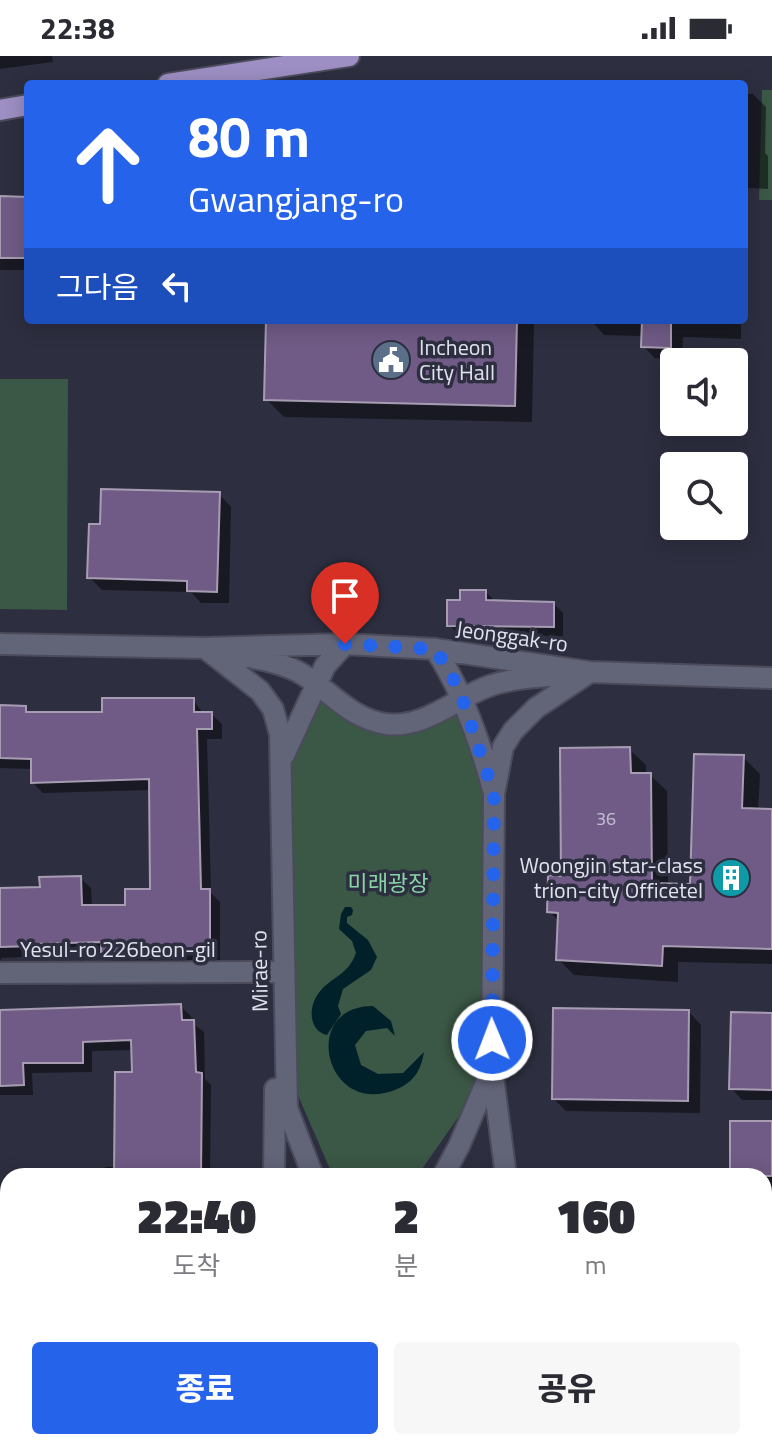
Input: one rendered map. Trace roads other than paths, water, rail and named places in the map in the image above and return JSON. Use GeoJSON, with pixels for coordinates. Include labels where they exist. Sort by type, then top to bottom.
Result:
{"type":"FeatureCollection","features":[{"type":"Feature","properties":{"kind":"main road"},"geometry":{"type":"LineString","coordinates":[[194,80],[349,56]]}},
{"type":"Feature","properties":{"kind":"main road"},"geometry":{"type":"LineString","coordinates":[[0,110],[24,106]]}},
{"type":"Feature","properties":{"kind":"street","name":"Jeonggak-ro"},"geometry":{"type":"LineString","coordinates":[[0,644],[205,648],[345,644],[435,649],[590,672]]}},
{"type":"Feature","properties":{"kind":"street"},"geometry":{"type":"LineString","coordinates":[[281,761],[325,666],[345,644]]}},
{"type":"Feature","properties":{"kind":"street","name":"Jeonggak-ro"},"geometry":{"type":"LineString","coordinates":[[205,648],[299,672],[339,705],[360,716],[387,724],[413,722],[491,686],[590,672]]}},
{"type":"Feature","properties":{"kind":"street","name":"Mirae-ro"},"geometry":{"type":"LineString","coordinates":[[205,648],[260,691],[273,709],[280,734],[287,1108],[310,1168]]}},
{"type":"Feature","properties":{"kind":"street"},"geometry":{"type":"LineString","coordinates":[[435,649],[462,698],[494,794]]}},
{"type":"Feature","properties":{"kind":"street"},"geometry":{"type":"LineString","coordinates":[[505,1168],[492,1069],[494,794],[503,747],[513,731],[536,708],[590,672],[772,678]]}},
{"type":"Feature","properties":{"kind":"street","name":"Yesul-ro 226beon-gil"},"geometry":{"type":"LineString","coordinates":[[0,973],[283,972]]}},
{"type":"Feature","properties":{"kind":"street"},"geometry":{"type":"LineString","coordinates":[[274,1168],[275,1083],[284,1063]]}},
{"type":"Feature","properties":{"kind":"street"},"geometry":{"type":"LineString","coordinates":[[447,1168],[492,1069]]}},
{"type":"Feature","properties":{"kind":"water"},"geometry":{"type":"Polygon","coordinates":[[[345,907],[353,910],[352,915],[347,917],[347,923],[368,940],[377,957],[371,970],[343,989],[338,1006],[341,1014],[327,1035],[317,1029],[312,1012],[318,994],[344,972],[356,953],[352,941],[339,929],[345,907]]]}},
{"type":"Feature","properties":{"kind":"water"},"geometry":{"type":"Polygon","coordinates":[[[373,1006],[391,1021],[395,1036],[387,1028],[366,1031],[355,1045],[361,1065],[378,1074],[403,1073],[424,1052],[419,1070],[408,1083],[397,1089],[373,1094],[353,1089],[338,1076],[330,1059],[329,1040],[335,1023],[350,1011],[373,1006]]]}},
{"type":"Feature","properties":{"kind":"place","name":"Incheon City Hall"},"geometry":{"type":"Point","coordinates":[391,360]}},
{"type":"Feature","properties":{"kind":"place","name":"Woongjin star-class trion-city Officetel"},"geometry":{"type":"Point","coordinates":[731,878]}},
{"type":"Feature","properties":{"kind":"park label","name":"미래광장"},"geometry":{"type":"Point","coordinates":[388,883]}}]}
